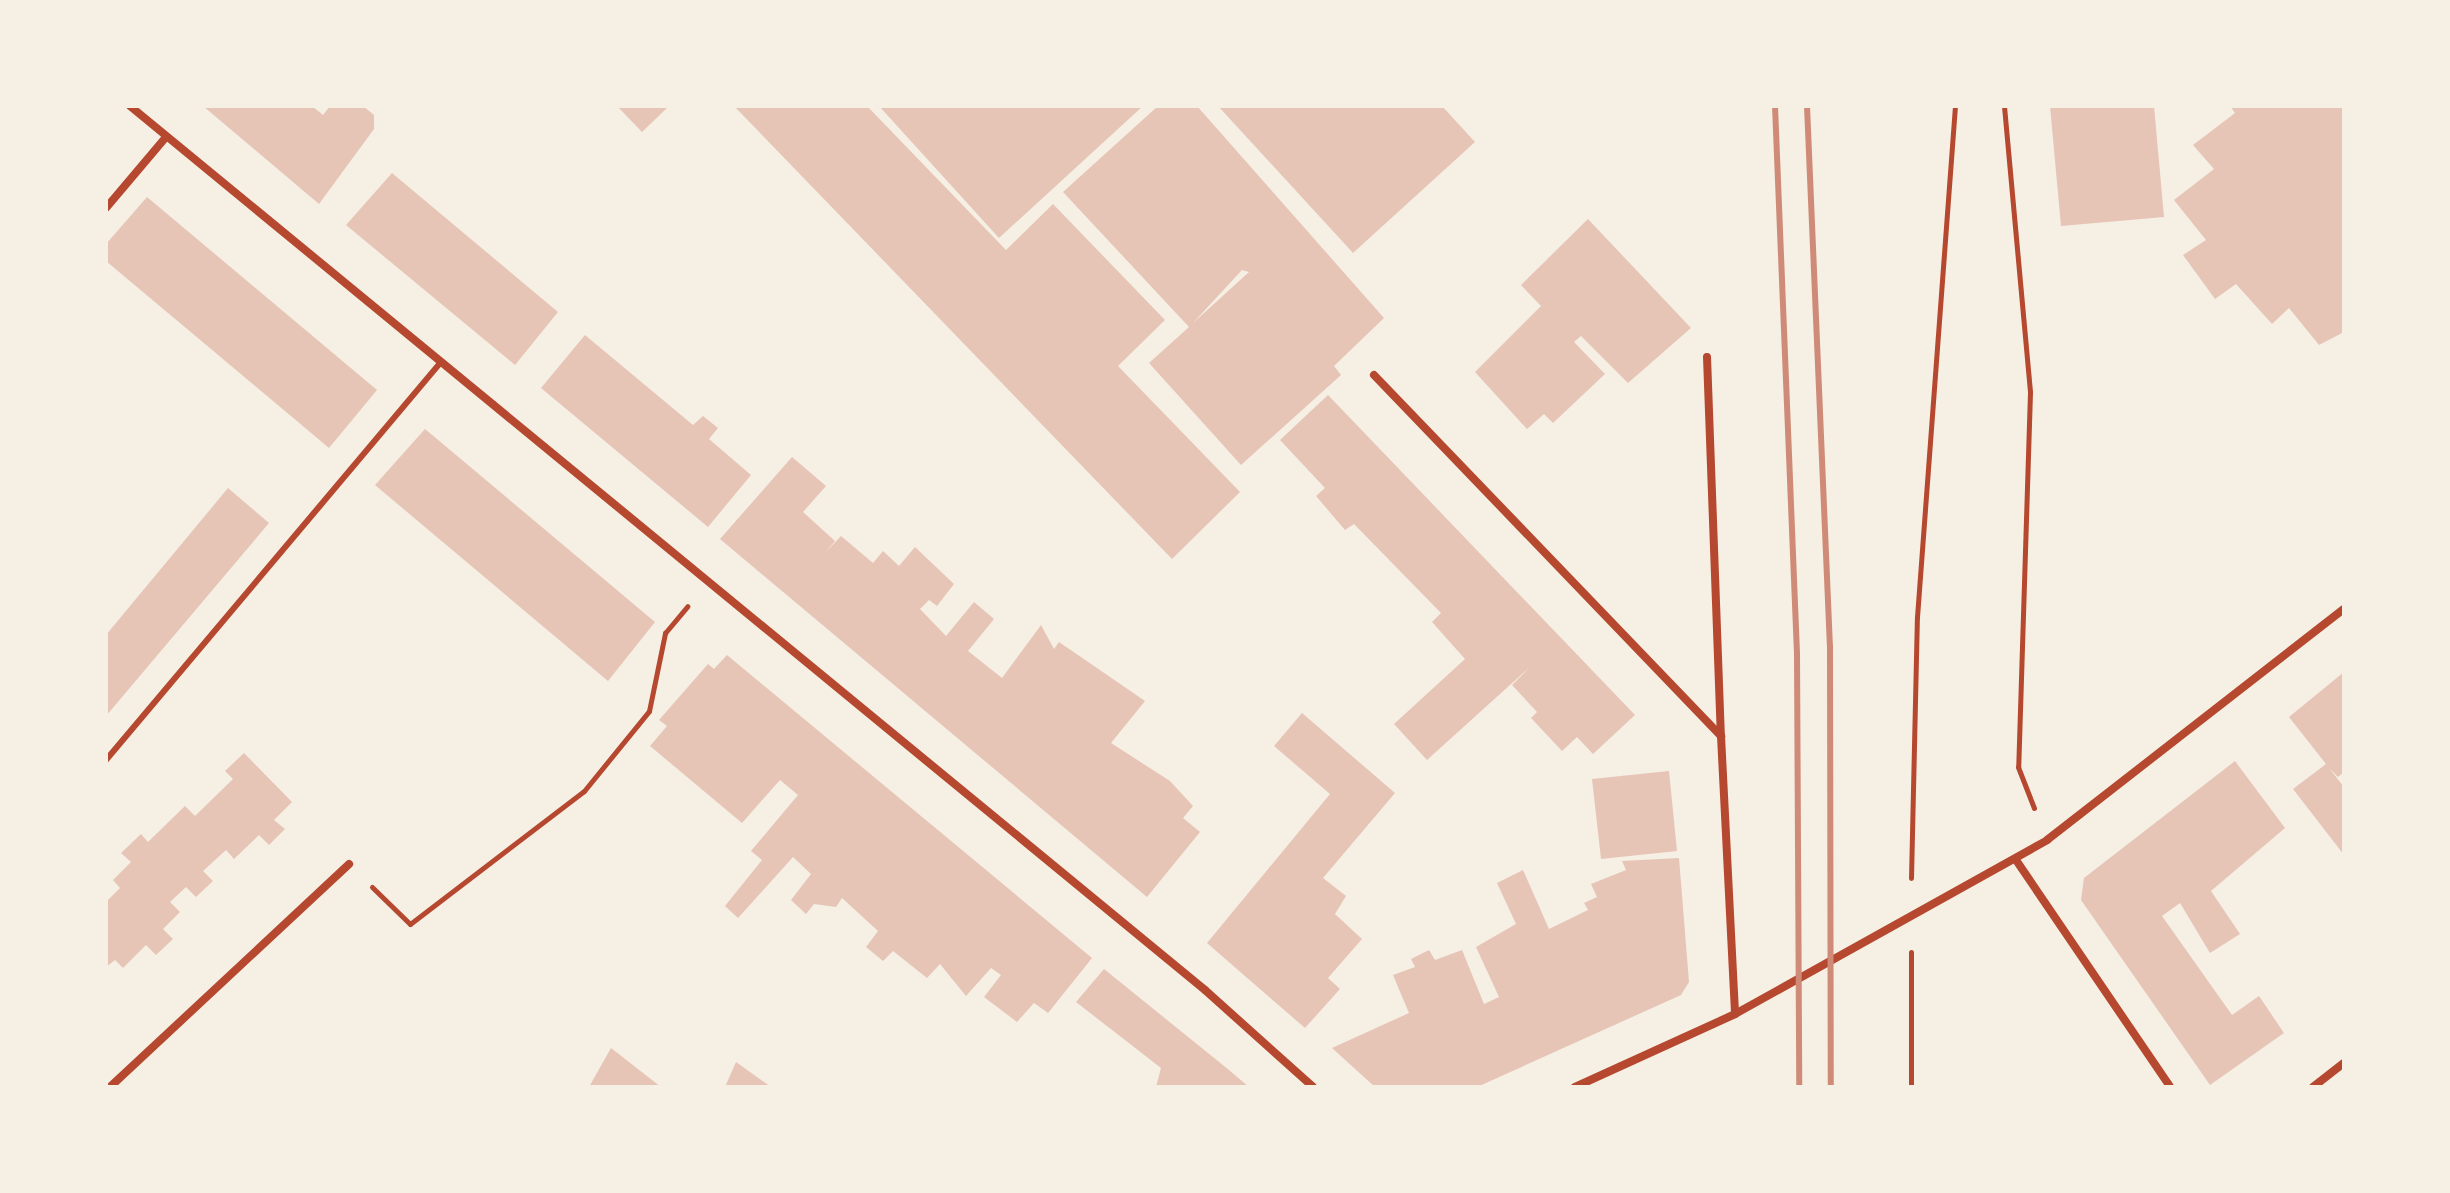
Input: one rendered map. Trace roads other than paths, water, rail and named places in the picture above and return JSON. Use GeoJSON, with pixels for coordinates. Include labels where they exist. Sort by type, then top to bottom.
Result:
{"type":"FeatureCollection","features":[{"type":"Feature","properties":{"kind":"street"},"geometry":{"type":"LineString","coordinates":[[130,106],[707,584],[1205,990],[1313,1087]]}},
{"type":"Feature","properties":{"kind":"street"},"geometry":{"type":"LineString","coordinates":[[106,208],[166,137]]}},
{"type":"Feature","properties":{"kind":"street"},"geometry":{"type":"LineString","coordinates":[[1707,357],[1735,1014]]}},
{"type":"Feature","properties":{"kind":"street"},"geometry":{"type":"LineString","coordinates":[[1374,375],[1721,736]]}},
{"type":"Feature","properties":{"kind":"street"},"geometry":{"type":"LineString","coordinates":[[1575,1087],[1735,1014],[2016,860],[2047,840],[2344,609]]}},
{"type":"Feature","properties":{"kind":"street"},"geometry":{"type":"LineString","coordinates":[[2016,860],[2170,1087]]}},
{"type":"Feature","properties":{"kind":"street"},"geometry":{"type":"LineString","coordinates":[[110,1087],[349,864]]}},
{"type":"Feature","properties":{"kind":"street"},"geometry":{"type":"LineString","coordinates":[[2313,1087],[2344,1063]]}},
{"type":"Feature","properties":{"kind":"lane"},"geometry":{"type":"LineString","coordinates":[[106,760],[441,362]]}},
{"type":"Feature","properties":{"kind":"railway"},"geometry":{"type":"LineString","coordinates":[[1775,106],[1797,654],[1799,1087]]}},
{"type":"Feature","properties":{"kind":"railway"},"geometry":{"type":"LineString","coordinates":[[1807,106],[1830,647],[1831,1087]]}}]}
